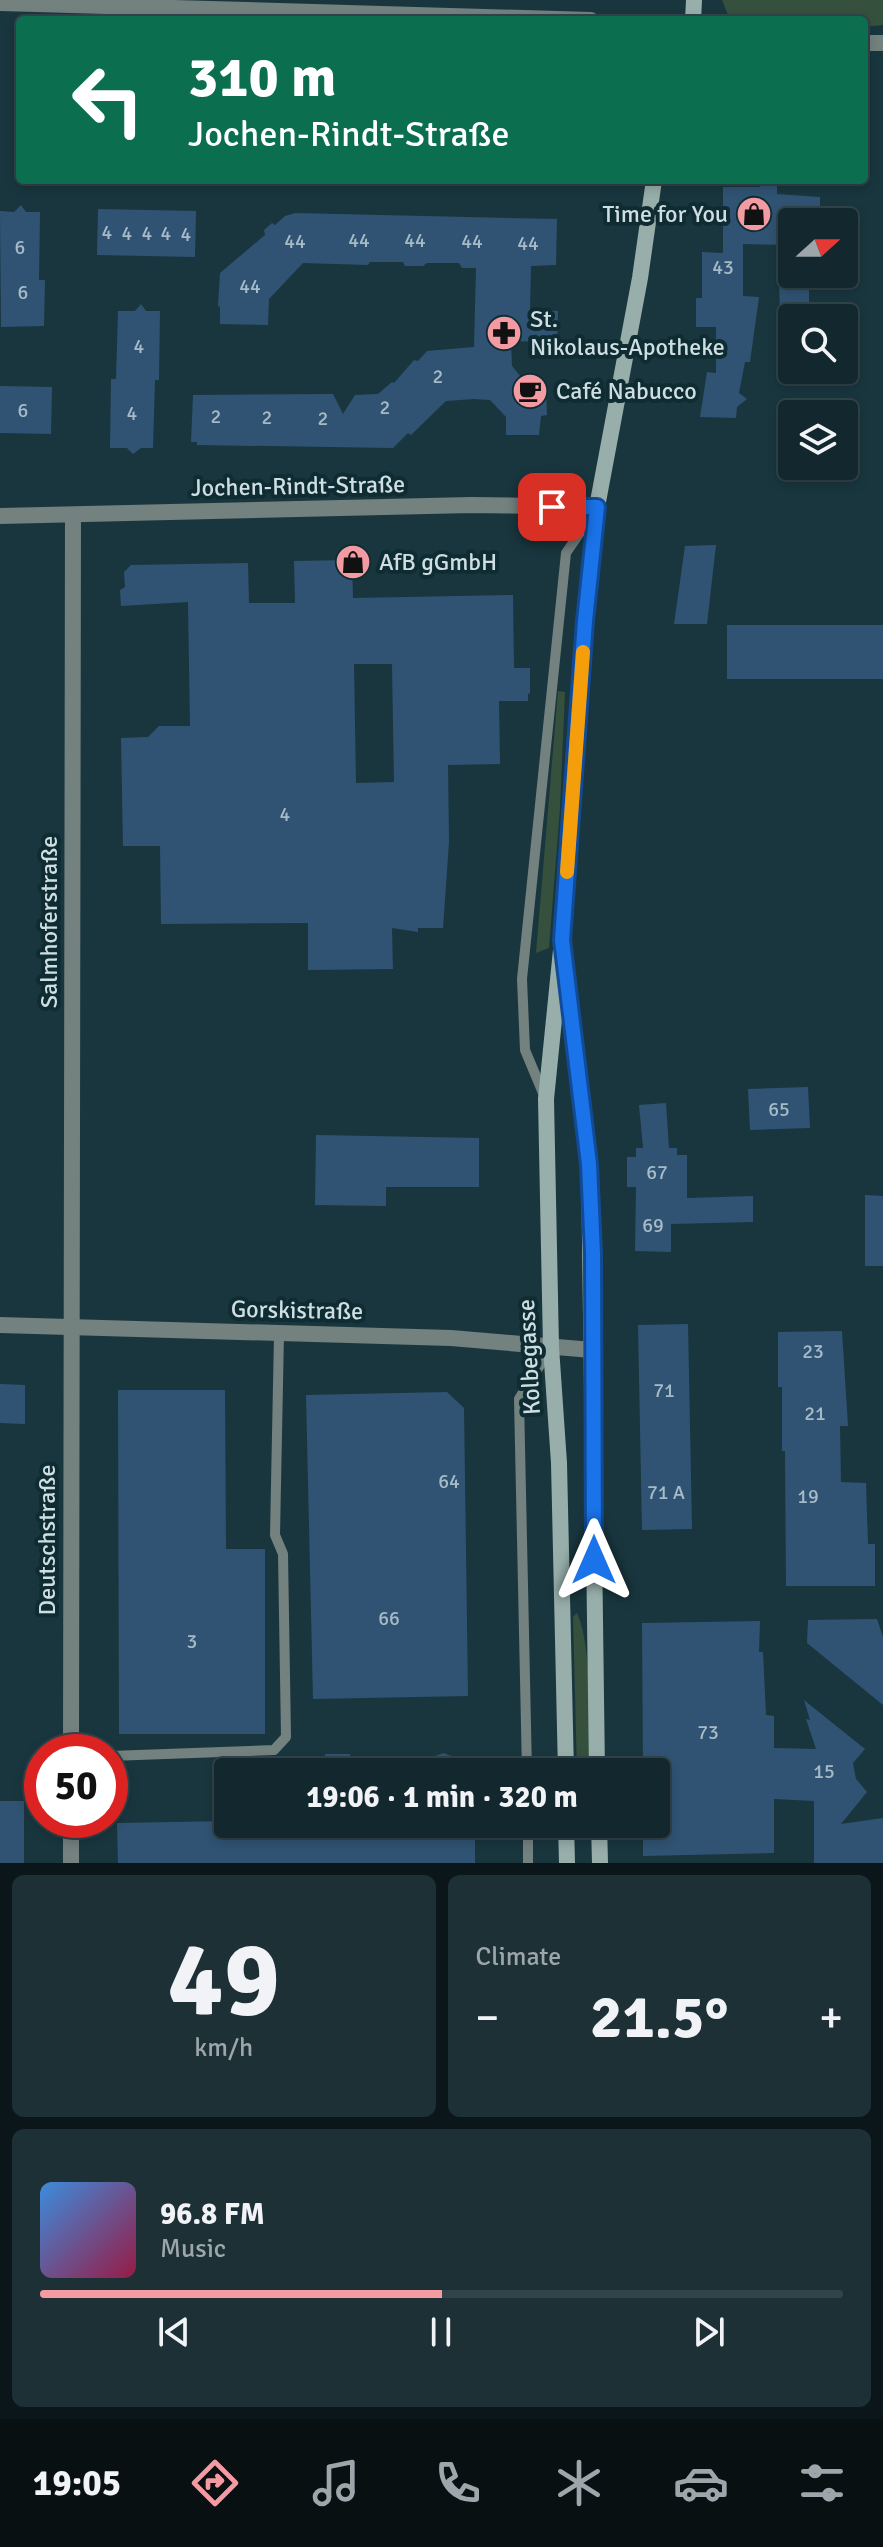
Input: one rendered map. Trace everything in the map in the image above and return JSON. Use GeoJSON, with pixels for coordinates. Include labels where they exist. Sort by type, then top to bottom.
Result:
{"type":"FeatureCollection","features":[{"type":"Feature","properties":{"kind":"main road","name":"Kolbegasse"},"geometry":{"type":"LineString","coordinates":[[566,1758],[559,1463],[551,1347],[546,1099],[597,507],[653,184]]}},
{"type":"Feature","properties":{"kind":"main road","name":"Kolbegasse"},"geometry":{"type":"LineString","coordinates":[[562,940],[589,1164],[597,1758]]}},
{"type":"Feature","properties":{"kind":"main road"},"geometry":{"type":"LineString","coordinates":[[566,1838],[567,1863]]}},
{"type":"Feature","properties":{"kind":"main road"},"geometry":{"type":"LineString","coordinates":[[599,1838],[600,1863]]}},
{"type":"Feature","properties":{"kind":"street"},"geometry":{"type":"LineString","coordinates":[[0,3],[469,16]]}},
{"type":"Feature","properties":{"kind":"street","name":"Jochen-Rindt-Straße"},"geometry":{"type":"LineString","coordinates":[[0,516],[471,505],[597,507]]}},
{"type":"Feature","properties":{"kind":"street","name":"Salmhoferstraße"},"geometry":{"type":"LineString","coordinates":[[72,1329],[73,515]]}},
{"type":"Feature","properties":{"kind":"street","name":"Gorskistraße"},"geometry":{"type":"LineString","coordinates":[[0,1325],[451,1338],[592,1350]]}},
{"type":"Feature","properties":{"kind":"street","name":"Deutschstraße"},"geometry":{"type":"LineString","coordinates":[[71,1734],[72,1329]]}},
{"type":"Feature","properties":{"kind":"street"},"geometry":{"type":"LineString","coordinates":[[71,1838],[71,1863]]}},
{"type":"Feature","properties":{"kind":"lane"},"geometry":{"type":"LineString","coordinates":[[546,1099],[525,1050],[522,979],[566,553],[597,507]]}},
{"type":"Feature","properties":{"kind":"lane"},"geometry":{"type":"LineString","coordinates":[[128,1755],[274,1750],[286,1737],[283,1554],[275,1535],[279,1334]]}},
{"type":"Feature","properties":{"kind":"lane"},"geometry":{"type":"LineString","coordinates":[[527,1758],[519,1399],[551,1347]]}},
{"type":"Feature","properties":{"kind":"lane"},"geometry":{"type":"LineString","coordinates":[[528,1838],[528,1863]]}},
{"type":"Feature","properties":{"kind":"green space"},"geometry":{"type":"Polygon","coordinates":[[[722,0],[883,0],[883,25],[868,27],[868,16],[728,16],[722,0]]]}},
{"type":"Feature","properties":{"kind":"green space"},"geometry":{"type":"Polygon","coordinates":[[[558,691],[565,692],[549,948],[536,953],[558,691]]]}},
{"type":"Feature","properties":{"kind":"green space"},"geometry":{"type":"Polygon","coordinates":[[[577,1613],[586,1647],[590,1758],[577,1758],[573,1617],[577,1613]]]}},
{"type":"Feature","properties":{"kind":"building"},"geometry":{"type":"Polygon","coordinates":[[[777,184],[777,194],[820,197],[820,208],[778,208],[778,245],[743,244],[743,296],[759,297],[750,362],[745,362],[739,393],[747,399],[737,407],[736,418],[700,417],[707,372],[716,373],[716,327],[696,327],[696,298],[702,298],[702,252],[723,253],[723,187],[777,184]]]}},
{"type":"Feature","properties":{"kind":"building"},"geometry":{"type":"Polygon","coordinates":[[[21,205],[26,212],[40,212],[39,280],[45,280],[44,326],[1,327],[0,211],[14,212],[21,205]]]}},
{"type":"Feature","properties":{"kind":"building"},"geometry":{"type":"Polygon","coordinates":[[[98,209],[196,211],[195,257],[97,255],[98,209]]]}},
{"type":"Feature","properties":{"kind":"building"},"geometry":{"type":"Polygon","coordinates":[[[295,213],[557,219],[556,265],[531,266],[530,310],[558,311],[557,342],[511,341],[512,366],[525,382],[539,382],[546,387],[547,415],[541,416],[539,435],[506,435],[506,417],[490,400],[474,399],[446,401],[393,448],[197,445],[197,442],[191,442],[193,395],[333,394],[343,414],[355,395],[378,394],[427,351],[474,347],[476,268],[462,268],[459,263],[405,266],[403,262],[370,262],[368,265],[303,263],[269,299],[268,325],[220,324],[220,273],[265,235],[264,230],[272,223],[275,225],[285,216],[295,213]]]}},
{"type":"Feature","properties":{"kind":"building"},"geometry":{"type":"Polygon","coordinates":[[[779,288],[809,288],[809,304],[780,304],[779,288]]]}},
{"type":"Feature","properties":{"kind":"building"},"geometry":{"type":"Polygon","coordinates":[[[141,304],[146,311],[160,311],[159,380],[155,380],[153,448],[141,448],[133,454],[127,448],[110,448],[111,379],[116,379],[118,311],[135,311],[141,304]]]}},
{"type":"Feature","properties":{"kind":"building"},"geometry":{"type":"Polygon","coordinates":[[[0,386],[52,387],[51,434],[0,433],[0,386]]]}},
{"type":"Feature","properties":{"kind":"building"},"geometry":{"type":"Polygon","coordinates":[[[716,545],[707,624],[674,624],[685,546],[716,545]]]}},
{"type":"Feature","properties":{"kind":"building"},"geometry":{"type":"Polygon","coordinates":[[[352,560],[353,598],[513,595],[514,668],[530,668],[528,701],[499,701],[500,764],[448,765],[449,842],[443,928],[418,928],[418,932],[392,928],[393,969],[308,970],[308,923],[161,924],[160,846],[123,846],[121,738],[148,737],[159,726],[190,726],[188,602],[121,606],[120,590],[125,587],[124,572],[131,565],[248,563],[249,603],[295,603],[294,561],[352,560]],[[354,664],[356,783],[394,782],[392,664],[354,664]]]}},
{"type":"Feature","properties":{"kind":"building"},"geometry":{"type":"Polygon","coordinates":[[[727,625],[883,625],[883,679],[727,679],[727,625]]]}},
{"type":"Feature","properties":{"kind":"building"},"geometry":{"type":"Polygon","coordinates":[[[808,1087],[810,1128],[750,1130],[748,1089],[808,1087]]]}},
{"type":"Feature","properties":{"kind":"building"},"geometry":{"type":"Polygon","coordinates":[[[666,1103],[669,1148],[677,1148],[677,1155],[687,1155],[687,1198],[753,1196],[753,1222],[671,1224],[671,1252],[635,1251],[636,1187],[627,1187],[627,1157],[636,1157],[636,1148],[643,1148],[639,1105],[666,1103]]]}},
{"type":"Feature","properties":{"kind":"building"},"geometry":{"type":"Polygon","coordinates":[[[316,1135],[479,1138],[479,1187],[386,1187],[386,1206],[315,1205],[316,1135]]]}},
{"type":"Feature","properties":{"kind":"building"},"geometry":{"type":"Polygon","coordinates":[[[865,1195],[883,1196],[883,1266],[865,1266],[865,1195]]]}},
{"type":"Feature","properties":{"kind":"building"},"geometry":{"type":"Polygon","coordinates":[[[688,1324],[692,1529],[642,1530],[638,1325],[688,1324]]]}},
{"type":"Feature","properties":{"kind":"building"},"geometry":{"type":"Polygon","coordinates":[[[842,1331],[848,1426],[840,1426],[841,1482],[866,1483],[868,1544],[875,1544],[875,1586],[786,1586],[785,1451],[782,1451],[782,1387],[778,1387],[778,1332],[842,1331]]]}},
{"type":"Feature","properties":{"kind":"building"},"geometry":{"type":"Polygon","coordinates":[[[0,1384],[25,1385],[25,1424],[0,1423],[0,1384]]]}},
{"type":"Feature","properties":{"kind":"building"},"geometry":{"type":"Polygon","coordinates":[[[118,1390],[225,1390],[226,1549],[265,1549],[265,1734],[119,1734],[118,1390]]]}},
{"type":"Feature","properties":{"kind":"building"},"geometry":{"type":"Polygon","coordinates":[[[447,1392],[464,1408],[468,1696],[313,1699],[306,1395],[447,1392]]]}},
{"type":"Feature","properties":{"kind":"building"},"geometry":{"type":"Polygon","coordinates":[[[877,1619],[883,1637],[883,1705],[807,1643],[808,1620],[877,1619]]]}},
{"type":"Feature","properties":{"kind":"building"},"geometry":{"type":"Polygon","coordinates":[[[760,1621],[759,1652],[763,1652],[766,1715],[774,1716],[774,1748],[816,1749],[806,1719],[810,1720],[804,1700],[865,1749],[853,1763],[856,1779],[867,1792],[841,1824],[883,1818],[883,1863],[814,1863],[814,1801],[774,1799],[774,1853],[643,1856],[643,1838],[670,1838],[670,1758],[643,1758],[642,1623],[760,1621]]]}},
{"type":"Feature","properties":{"kind":"building"},"geometry":{"type":"Polygon","coordinates":[[[444,1753],[456,1758],[429,1758],[444,1753]]]}},
{"type":"Feature","properties":{"kind":"building"},"geometry":{"type":"Polygon","coordinates":[[[325,1754],[350,1754],[350,1758],[325,1758],[325,1754]]]}},
{"type":"Feature","properties":{"kind":"building"},"geometry":{"type":"Polygon","coordinates":[[[0,1801],[24,1801],[24,1863],[0,1863],[0,1801]]]}},
{"type":"Feature","properties":{"kind":"building"},"geometry":{"type":"Polygon","coordinates":[[[214,1821],[214,1838],[475,1838],[475,1863],[118,1863],[117,1838],[128,1838],[128,1823],[214,1821]]]}},
{"type":"Feature","properties":{"kind":"slow traffic"},"geometry":{"type":"LineString","coordinates":[[567,872],[583,652]]}},
{"type":"Feature","properties":{"kind":"place","name":"Time for You"},"geometry":{"type":"Point","coordinates":[754,214]}},
{"type":"Feature","properties":{"kind":"place","name":"St. Nikolaus-Apotheke"},"geometry":{"type":"Point","coordinates":[504,333]}},
{"type":"Feature","properties":{"kind":"place","name":"Café Nabucco"},"geometry":{"type":"Point","coordinates":[530,391]}},
{"type":"Feature","properties":{"kind":"place","name":"AfB gGmbH"},"geometry":{"type":"Point","coordinates":[353,562]}},
{"type":"Feature","properties":{"kind":"route"},"geometry":{"type":"LineString","coordinates":[[552,507],[597,507],[585,621],[562,940],[589,1164],[593,1254],[594,1560]]}}]}
